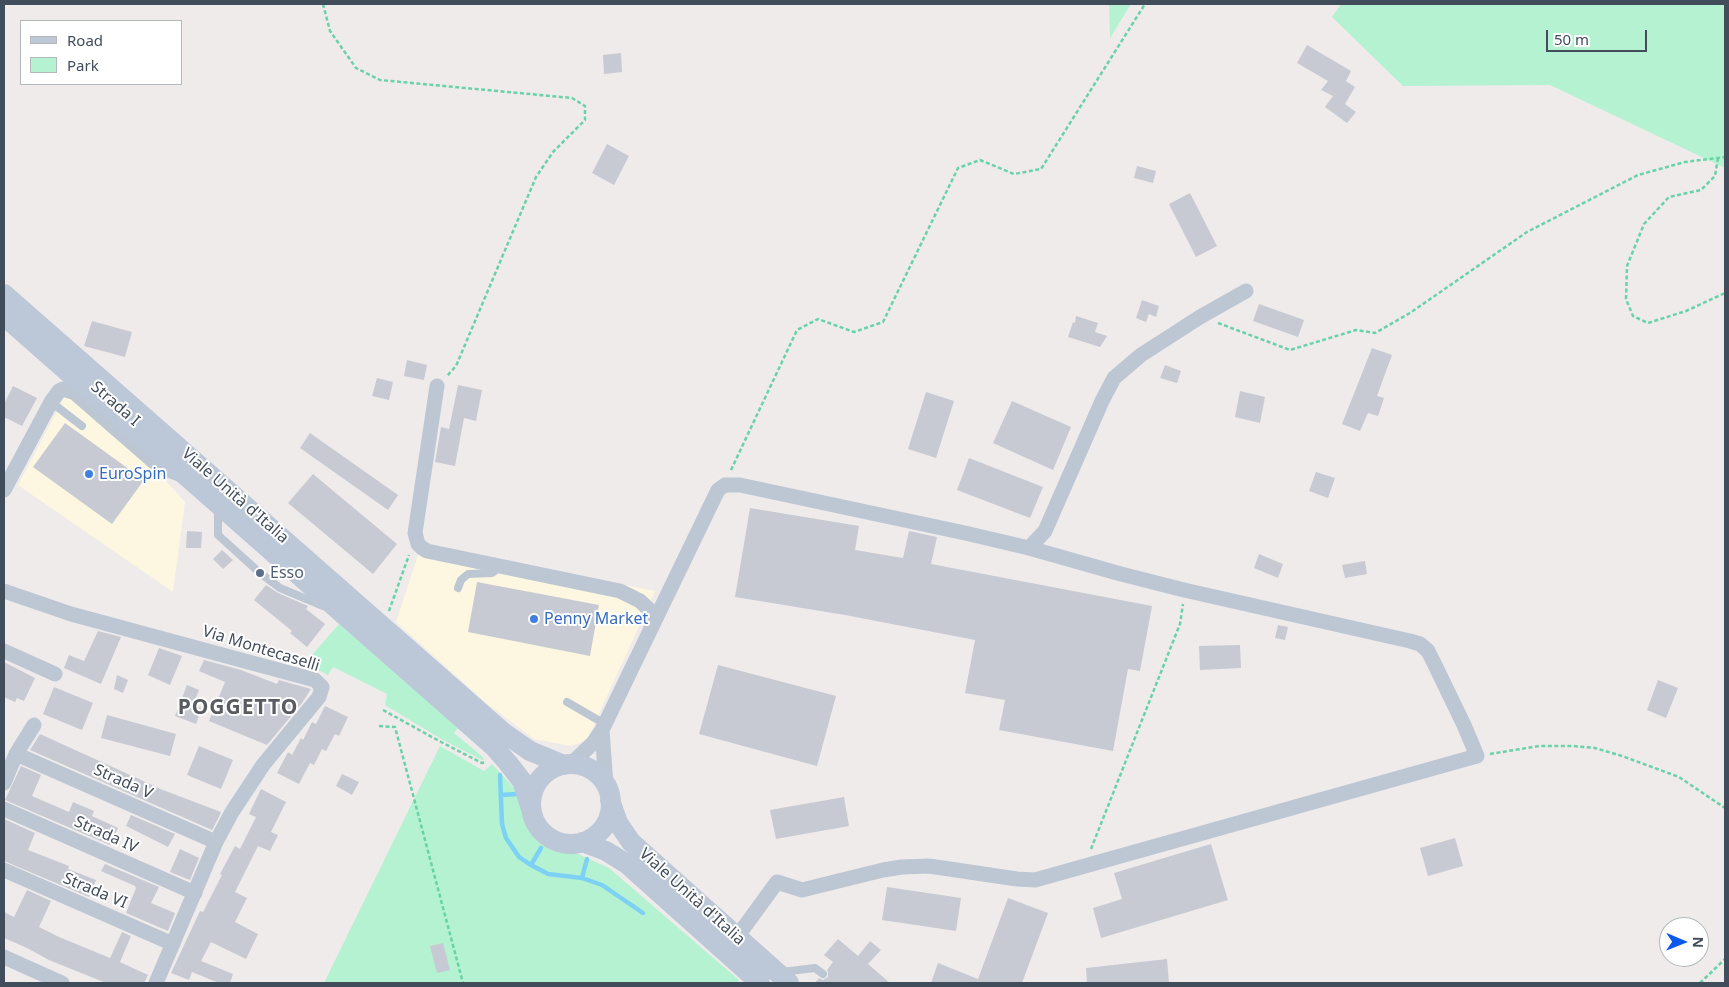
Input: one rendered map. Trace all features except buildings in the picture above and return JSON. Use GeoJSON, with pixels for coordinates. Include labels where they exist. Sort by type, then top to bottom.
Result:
{"type":"FeatureCollection","features":[{"type":"Feature","properties":{"kind":"main road","name":"Viale Unità d'Italia"},"geometry":{"type":"LineString","coordinates":[[4,294],[504,732],[530,751],[568,764],[582,766],[592,770],[600,777],[608,793],[618,823],[631,842],[737,937],[776,980]]}},
{"type":"Feature","properties":{"kind":"main road","name":"Viale Unità d'Italia"},"geometry":{"type":"LineString","coordinates":[[4,316],[493,746],[522,781],[536,824],[545,834],[556,841],[568,844],[582,842],[606,850],[627,864],[776,980]]}},
{"type":"Feature","properties":{"kind":"main road"},"geometry":{"type":"LineString","coordinates":[[532,812],[532,799],[535,787],[542,776],[552,769],[568,764]]}},
{"type":"Feature","properties":{"kind":"main road"},"geometry":{"type":"LineString","coordinates":[[582,842],[594,836],[604,826],[610,814],[608,793]]}},
{"type":"Feature","properties":{"kind":"street"},"geometry":{"type":"LineString","coordinates":[[1029,548],[1045,531],[1102,400],[1114,378],[1142,355],[1200,316],[1246,291]]}},
{"type":"Feature","properties":{"kind":"street"},"geometry":{"type":"LineString","coordinates":[[437,386],[415,534],[418,544],[427,551],[620,591],[640,601],[656,616]]}},
{"type":"Feature","properties":{"kind":"street","name":"Strada I"},"geometry":{"type":"LineString","coordinates":[[4,490],[51,402],[59,391],[63,389],[71,390],[160,467],[192,480]]}},
{"type":"Feature","properties":{"kind":"street"},"geometry":{"type":"LineString","coordinates":[[568,764],[593,743],[604,727],[714,495],[724,485],[732,484],[965,533],[1029,548],[1184,590],[1420,644],[1428,651],[1433,660],[1477,756],[1034,880],[1017,880],[929,866],[884,870],[802,890],[777,882],[737,937]]}},
{"type":"Feature","properties":{"kind":"street","name":"Via Montecaselli"},"geometry":{"type":"LineString","coordinates":[[4,591],[71,614],[315,680],[322,687],[319,697],[264,765],[232,812],[216,842],[156,983]]}},
{"type":"Feature","properties":{"kind":"street"},"geometry":{"type":"LineString","coordinates":[[4,651],[55,674]]}},
{"type":"Feature","properties":{"kind":"street"},"geometry":{"type":"LineString","coordinates":[[4,783],[16,754],[34,725]]}},
{"type":"Feature","properties":{"kind":"street"},"geometry":{"type":"LineString","coordinates":[[604,727],[608,793]]}},
{"type":"Feature","properties":{"kind":"street","name":"Strada V"},"geometry":{"type":"LineString","coordinates":[[16,754],[216,842]]}},
{"type":"Feature","properties":{"kind":"street","name":"Strada IV"},"geometry":{"type":"LineString","coordinates":[[4,809],[195,893]]}},
{"type":"Feature","properties":{"kind":"street","name":"Strada VI"},"geometry":{"type":"LineString","coordinates":[[4,870],[173,944]]}},
{"type":"Feature","properties":{"kind":"street"},"geometry":{"type":"LineString","coordinates":[[4,957],[62,983]]}},
{"type":"Feature","properties":{"kind":"lane"},"geometry":{"type":"LineString","coordinates":[[51,402],[82,426]]}},
{"type":"Feature","properties":{"kind":"lane"},"geometry":{"type":"LineString","coordinates":[[458,588],[461,580],[468,574],[492,573],[497,565]]}},
{"type":"Feature","properties":{"kind":"lane"},"geometry":{"type":"LineString","coordinates":[[567,702],[604,727]]}},
{"type":"Feature","properties":{"kind":"lane"},"geometry":{"type":"LineString","coordinates":[[776,980],[815,968],[822,974]]}},
{"type":"Feature","properties":{"kind":"path"},"geometry":{"type":"LineString","coordinates":[[323,4],[330,31],[356,68],[380,80],[572,98],[585,106],[585,120],[553,152],[536,177],[456,366],[437,386]]}},
{"type":"Feature","properties":{"kind":"path"},"geometry":{"type":"LineString","coordinates":[[724,485],[796,330],[818,319],[854,332],[883,322],[958,168],[980,160],[1014,174],[1041,169],[1145,4]]}},
{"type":"Feature","properties":{"kind":"path"},"geometry":{"type":"LineString","coordinates":[[1200,316],[1290,350],[1356,330],[1374,333],[1410,313],[1535,227],[1638,175],[1685,162],[1725,157]]}},
{"type":"Feature","properties":{"kind":"path"},"geometry":{"type":"LineString","coordinates":[[1718,158],[1715,176],[1701,190],[1668,197],[1644,224],[1627,266],[1626,299],[1633,316],[1648,323],[1686,311],[1725,294]]}},
{"type":"Feature","properties":{"kind":"path"},"geometry":{"type":"LineString","coordinates":[[384,627],[409,555],[418,544]]}},
{"type":"Feature","properties":{"kind":"path"},"geometry":{"type":"LineString","coordinates":[[1085,865],[1180,624],[1184,590]]}},
{"type":"Feature","properties":{"kind":"path"},"geometry":{"type":"LineString","coordinates":[[383,710],[482,763],[486,762],[487,758]]}},
{"type":"Feature","properties":{"kind":"path"},"geometry":{"type":"LineString","coordinates":[[379,726],[395,727],[463,983]]}},
{"type":"Feature","properties":{"kind":"path"},"geometry":{"type":"LineString","coordinates":[[1477,756],[1539,746],[1595,748],[1679,777],[1725,808]]}},
{"type":"Feature","properties":{"kind":"path"},"geometry":{"type":"LineString","coordinates":[[1700,983],[1725,959]]}},
{"type":"Feature","properties":{"kind":"shaded area"},"geometry":{"type":"Polygon","coordinates":[[[69,395],[158,472],[185,502],[173,592],[18,485],[64,398],[69,395]]]}},
{"type":"Feature","properties":{"kind":"shaded area"},"geometry":{"type":"Polygon","coordinates":[[[423,544],[655,591],[587,740],[571,746],[534,739],[485,702],[396,622],[423,544]]]}},
{"type":"Feature","properties":{"kind":"green space"},"geometry":{"type":"Polygon","coordinates":[[[1109,4],[1131,4],[1110,38],[1109,4]]]}},
{"type":"Feature","properties":{"kind":"green space"},"geometry":{"type":"Polygon","coordinates":[[[1341,4],[1725,4],[1725,168],[1550,85],[1403,86],[1332,17],[1341,4]]]}},
{"type":"Feature","properties":{"kind":"green space"},"geometry":{"type":"Polygon","coordinates":[[[339,624],[458,728],[454,733],[483,757],[484,760],[443,740],[385,705],[387,694],[333,667],[328,675],[305,663],[339,624]]]}},
{"type":"Feature","properties":{"kind":"green space"},"geometry":{"type":"Polygon","coordinates":[[[440,746],[484,771],[492,764],[519,793],[524,811],[532,827],[547,840],[609,868],[739,980],[737,983],[324,983],[440,746]]]}},
{"type":"Feature","properties":{"kind":"waterway"},"geometry":{"type":"LineString","coordinates":[[500,775],[502,824],[506,838],[519,857],[548,874],[582,878],[602,885],[643,913]]}},
{"type":"Feature","properties":{"kind":"waterway"},"geometry":{"type":"LineString","coordinates":[[501,795],[517,794]]}},
{"type":"Feature","properties":{"kind":"waterway"},"geometry":{"type":"LineString","coordinates":[[531,865],[541,848]]}},
{"type":"Feature","properties":{"kind":"waterway"},"geometry":{"type":"LineString","coordinates":[[582,878],[587,859]]}},
{"type":"Feature","properties":{"kind":"place","name":"EuroSpin"},"geometry":{"type":"Point","coordinates":[89,474]}},
{"type":"Feature","properties":{"kind":"place","name":"Esso"},"geometry":{"type":"Point","coordinates":[260,573]}},
{"type":"Feature","properties":{"kind":"place","name":"Penny Market"},"geometry":{"type":"Point","coordinates":[534,619]}},
{"type":"Feature","properties":{"kind":"district","name":"POGGETTO"},"geometry":{"type":"Point","coordinates":[238,708]}}]}
